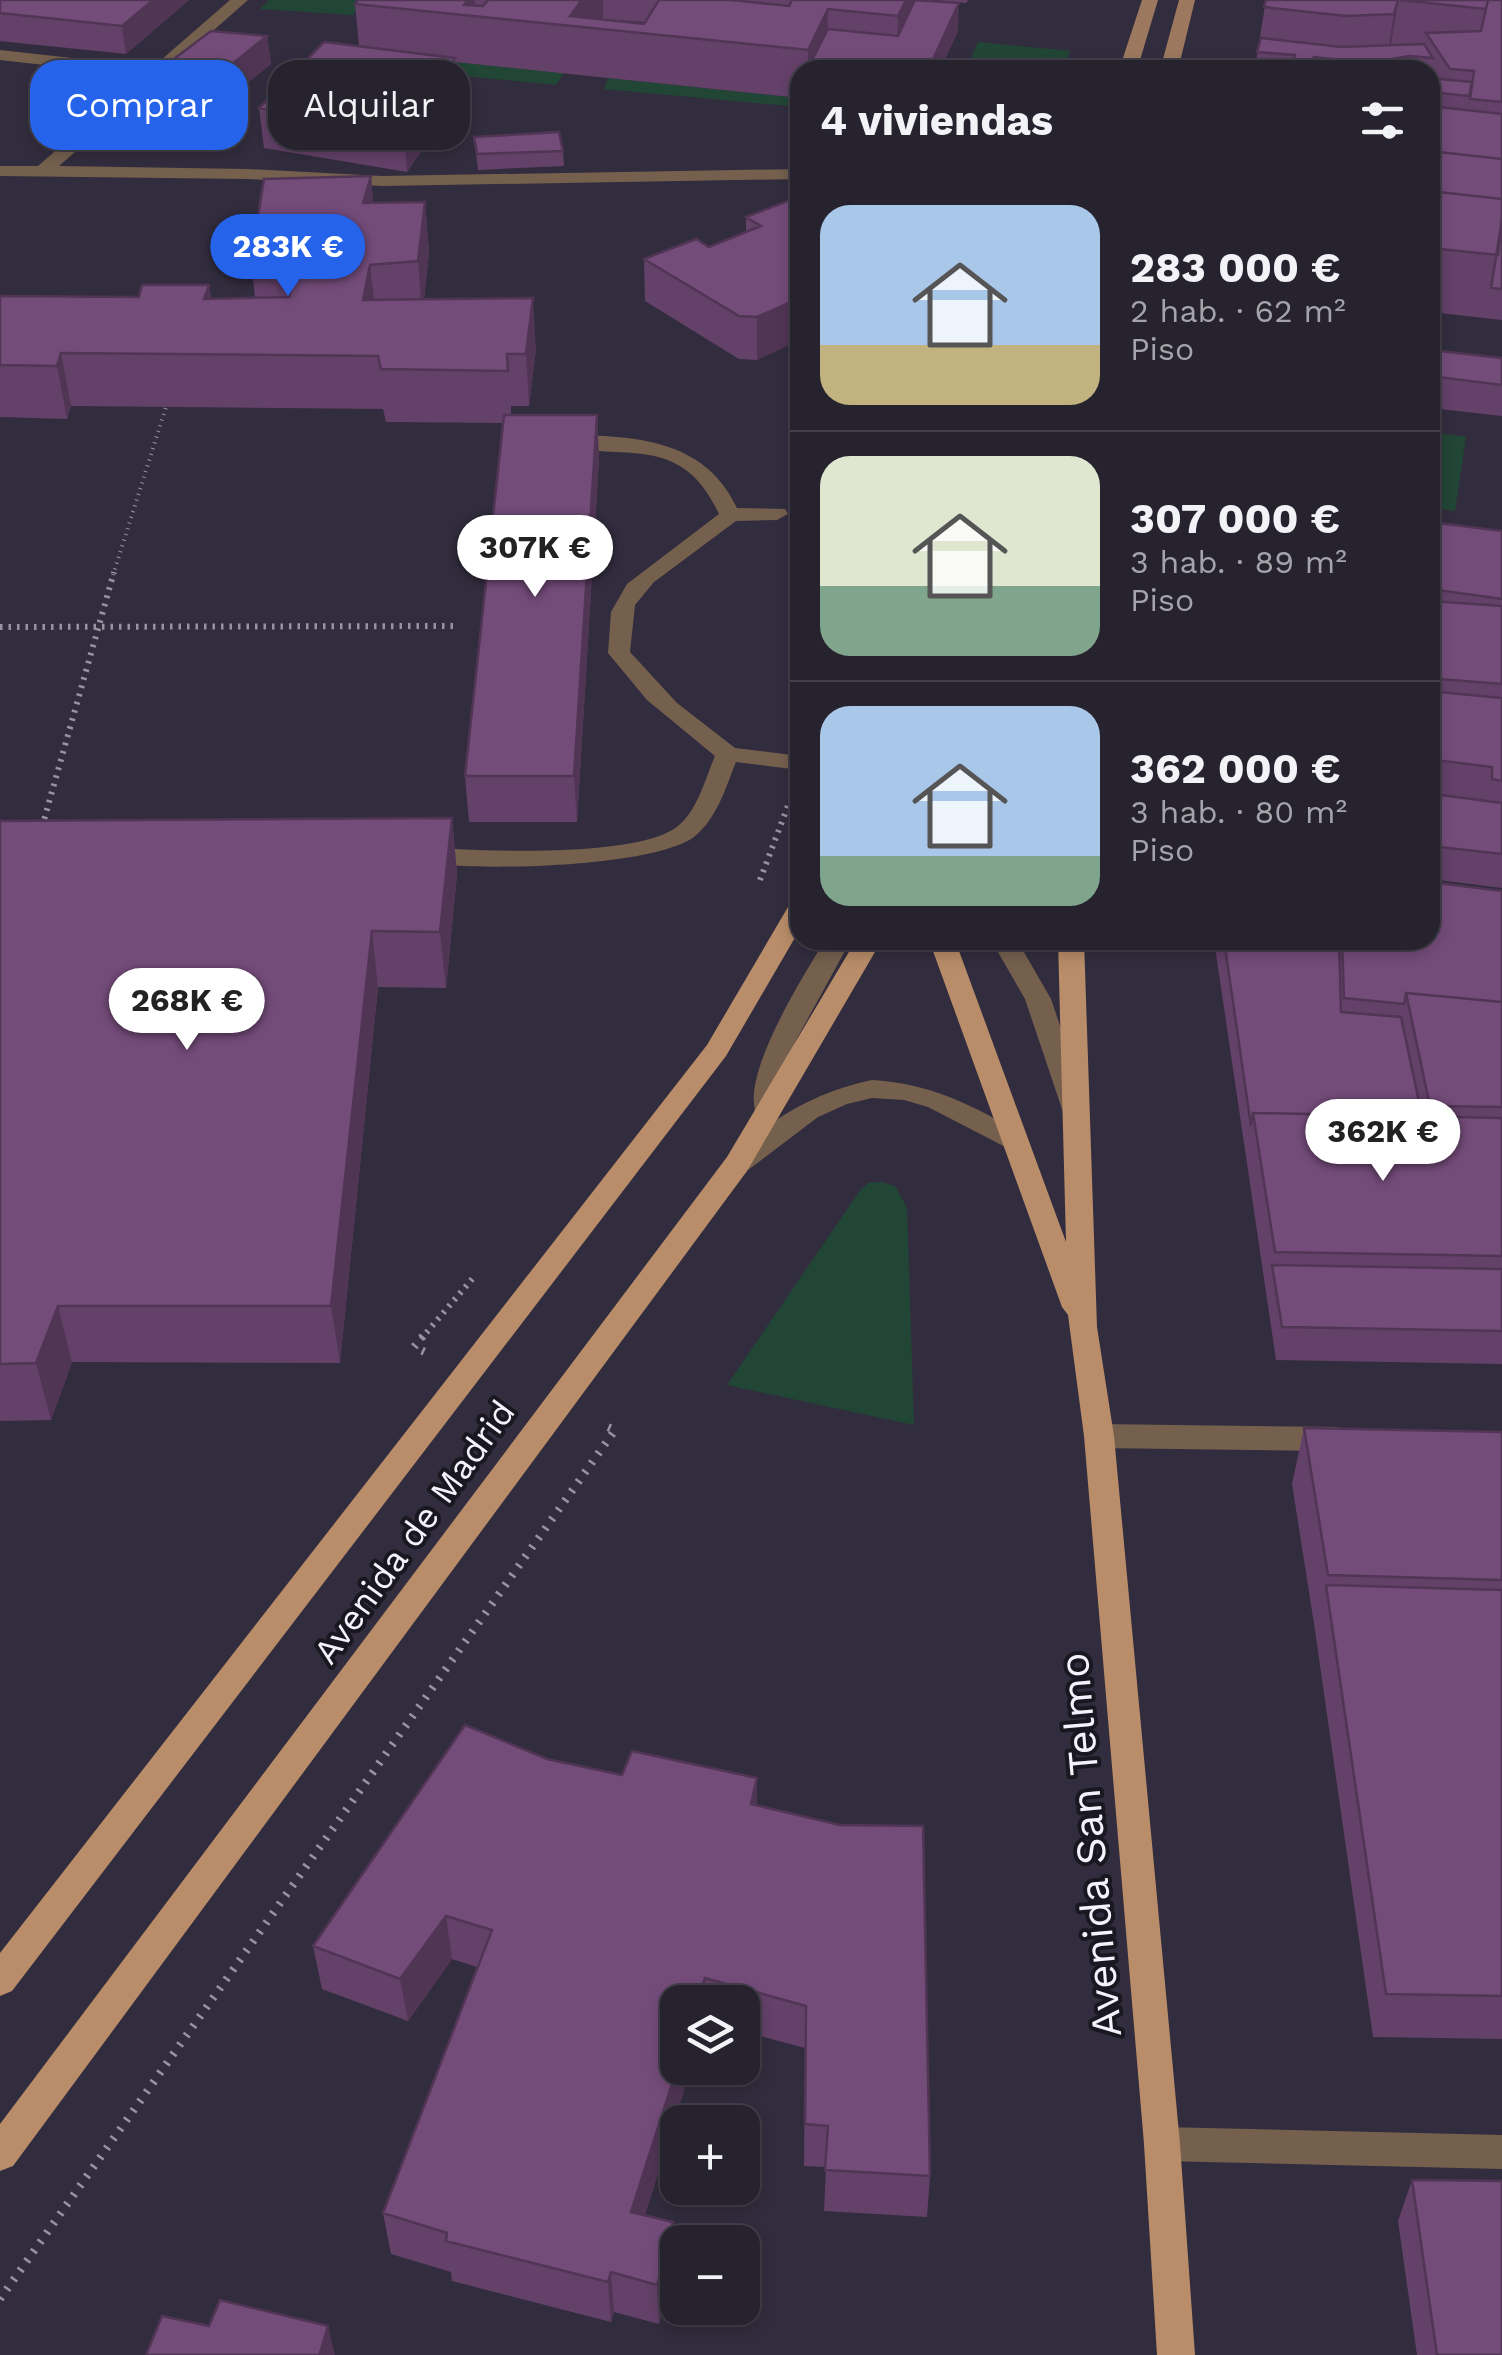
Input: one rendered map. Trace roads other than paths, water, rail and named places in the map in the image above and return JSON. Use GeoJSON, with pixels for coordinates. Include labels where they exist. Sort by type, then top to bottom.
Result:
{"type":"FeatureCollection","features":[{"type":"Feature","properties":{"kind":"main road"},"geometry":{"type":"LineString","coordinates":[[1131,60],[1150,0]]}},
{"type":"Feature","properties":{"kind":"main road"},"geometry":{"type":"LineString","coordinates":[[1172,60],[1188,0]]}},
{"type":"Feature","properties":{"kind":"main road","name":"Avenida de Madrid"},"geometry":{"type":"LineString","coordinates":[[0,1980],[718,1050],[790,924]]}},
{"type":"Feature","properties":{"kind":"main road","name":"Avenida de Madrid"},"geometry":{"type":"LineString","coordinates":[[0,2154],[736,1164],[863,950]]}},
{"type":"Feature","properties":{"kind":"main road","name":"Avenida San Telmo"},"geometry":{"type":"LineString","coordinates":[[946,950],[1084,1327]]}},
{"type":"Feature","properties":{"kind":"main road","name":"Avenida San Telmo"},"geometry":{"type":"LineString","coordinates":[[1071,950],[1084,1327],[1099,1436],[1162,2144],[1176,2355]]}},
{"type":"Feature","properties":{"kind":"street"},"geometry":{"type":"LineString","coordinates":[[168,60],[240,0]]}},
{"type":"Feature","properties":{"kind":"street"},"geometry":{"type":"LineString","coordinates":[[0,55],[45,60]]}},
{"type":"Feature","properties":{"kind":"street"},"geometry":{"type":"LineString","coordinates":[[43,171],[67,150]]}},
{"type":"Feature","properties":{"kind":"street"},"geometry":{"type":"LineString","coordinates":[[0,171],[382,181],[790,174]]}},
{"type":"Feature","properties":{"kind":"street"},"geometry":{"type":"LineString","coordinates":[[540,441],[616,442],[668,452],[709,477],[730,515]]}},
{"type":"Feature","properties":{"kind":"street"},"geometry":{"type":"LineString","coordinates":[[777,514],[730,515],[627,599],[620,653],[664,705],[728,754],[790,761]]}},
{"type":"Feature","properties":{"kind":"street"},"geometry":{"type":"LineString","coordinates":[[398,853],[437,857],[577,854],[658,846],[682,835],[699,818],[728,754]]}},
{"type":"Feature","properties":{"kind":"street"},"geometry":{"type":"LineString","coordinates":[[768,1111],[768,1077],[780,1038],[832,950]]}},
{"type":"Feature","properties":{"kind":"street","name":"Avenida San Telmo"},"geometry":{"type":"LineString","coordinates":[[1013,950],[1040,1009],[1080,1122]]}},
{"type":"Feature","properties":{"kind":"street"},"geometry":{"type":"LineString","coordinates":[[736,1164],[810,1107],[858,1090],[908,1088],[977,1117],[1014,1142]]}},
{"type":"Feature","properties":{"kind":"street"},"geometry":{"type":"LineString","coordinates":[[1099,1436],[1369,1440]]}},
{"type":"Feature","properties":{"kind":"street"},"geometry":{"type":"LineString","coordinates":[[1162,2144],[1502,2152]]}}]}
